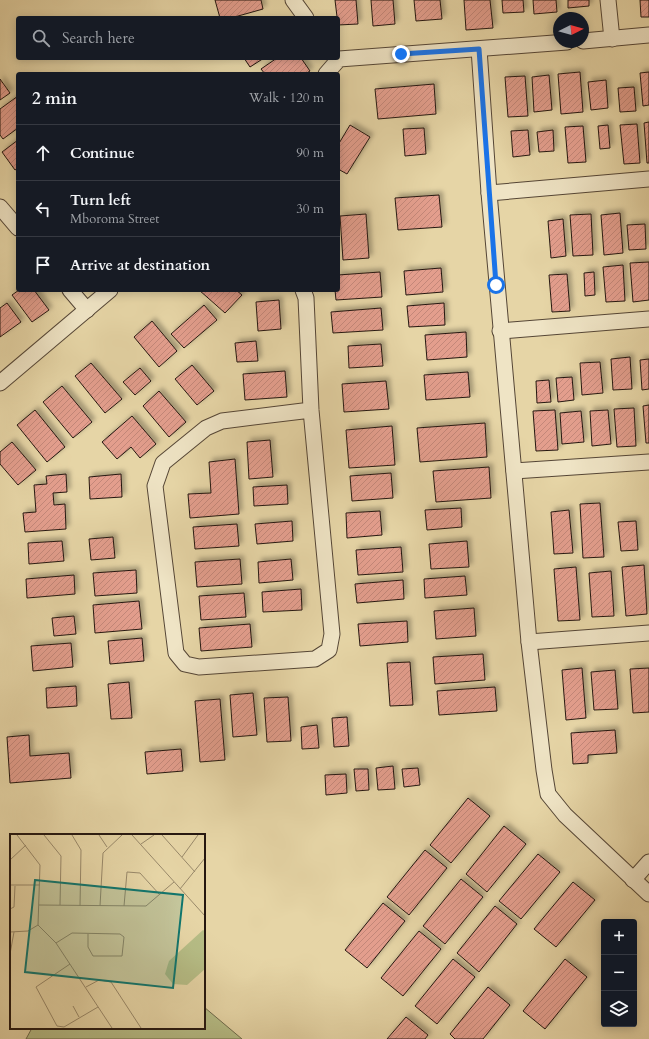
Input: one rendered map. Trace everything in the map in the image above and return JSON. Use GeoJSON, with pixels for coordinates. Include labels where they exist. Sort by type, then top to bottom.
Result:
{"type":"FeatureCollection","features":[{"type":"Feature","properties":{"kind":"street"},"geometry":{"type":"LineString","coordinates":[[293,0],[305,16]]}},
{"type":"Feature","properties":{"kind":"street"},"geometry":{"type":"LineString","coordinates":[[608,0],[612,38]]}},
{"type":"Feature","properties":{"kind":"street"},"geometry":{"type":"LineString","coordinates":[[589,40],[649,35]]}},
{"type":"Feature","properties":{"kind":"street"},"geometry":{"type":"LineString","coordinates":[[340,58],[553,43]]}},
{"type":"Feature","properties":{"kind":"street"},"geometry":{"type":"LineString","coordinates":[[479,49],[500,331],[529,642],[548,794],[565,815],[649,894]]}},
{"type":"Feature","properties":{"kind":"street"},"geometry":{"type":"LineString","coordinates":[[328,72],[336,60]]}},
{"type":"Feature","properties":{"kind":"street"},"geometry":{"type":"LineString","coordinates":[[489,193],[649,179]]}},
{"type":"Feature","properties":{"kind":"street"},"geometry":{"type":"LineString","coordinates":[[0,207],[16,226]]}},
{"type":"Feature","properties":{"kind":"street"},"geometry":{"type":"LineString","coordinates":[[72,292],[87,310]]}},
{"type":"Feature","properties":{"kind":"street"},"geometry":{"type":"LineString","coordinates":[[0,383],[108,292]]}},
{"type":"Feature","properties":{"kind":"street"},"geometry":{"type":"LineString","coordinates":[[304,292],[306,298],[311,410],[332,634],[329,650],[315,659],[199,667],[185,664],[176,654],[155,486],[164,463],[206,428],[222,421],[311,410]]}},
{"type":"Feature","properties":{"kind":"street"},"geometry":{"type":"LineString","coordinates":[[500,331],[649,319]]}},
{"type":"Feature","properties":{"kind":"street"},"geometry":{"type":"LineString","coordinates":[[514,471],[649,462]]}},
{"type":"Feature","properties":{"kind":"street"},"geometry":{"type":"LineString","coordinates":[[529,642],[649,633]]}},
{"type":"Feature","properties":{"kind":"street"},"geometry":{"type":"LineString","coordinates":[[633,880],[649,862]]}},
{"type":"Feature","properties":{"kind":"green space"},"geometry":{"type":"Polygon","coordinates":[[[205,1008],[242,1039],[26,1039],[31,1029],[205,1029],[205,1008]]]}},
{"type":"Feature","properties":{"kind":"building"},"geometry":{"type":"Polygon","coordinates":[[[215,0],[261,0],[263,9],[238,16],[219,16],[215,0]]]}},
{"type":"Feature","properties":{"kind":"building"},"geometry":{"type":"Polygon","coordinates":[[[335,0],[356,0],[358,24],[340,25],[340,16],[337,16],[335,0]]]}},
{"type":"Feature","properties":{"kind":"building"},"geometry":{"type":"Polygon","coordinates":[[[371,0],[393,0],[395,24],[373,26],[371,0]]]}},
{"type":"Feature","properties":{"kind":"building"},"geometry":{"type":"Polygon","coordinates":[[[414,0],[440,0],[442,19],[416,21],[414,0]]]}},
{"type":"Feature","properties":{"kind":"building"},"geometry":{"type":"Polygon","coordinates":[[[464,0],[490,0],[493,28],[466,30],[464,0]]]}},
{"type":"Feature","properties":{"kind":"building"},"geometry":{"type":"Polygon","coordinates":[[[502,0],[523,0],[524,12],[503,13],[502,0]]]}},
{"type":"Feature","properties":{"kind":"building"},"geometry":{"type":"Polygon","coordinates":[[[533,0],[556,0],[557,12],[534,14],[533,0]]]}},
{"type":"Feature","properties":{"kind":"building"},"geometry":{"type":"Polygon","coordinates":[[[568,0],[589,0],[589,6],[568,8],[568,0]]]}},
{"type":"Feature","properties":{"kind":"building"},"geometry":{"type":"Polygon","coordinates":[[[640,0],[649,0],[649,17],[641,17],[640,0]]]}},
{"type":"Feature","properties":{"kind":"building"},"geometry":{"type":"Polygon","coordinates":[[[245,60],[261,60],[250,67],[245,60]]]}},
{"type":"Feature","properties":{"kind":"building"},"geometry":{"type":"Polygon","coordinates":[[[274,60],[302,60],[310,71],[263,72],[261,69],[274,60]]]}},
{"type":"Feature","properties":{"kind":"building"},"geometry":{"type":"Polygon","coordinates":[[[580,72],[583,112],[561,114],[558,74],[580,72]]]}},
{"type":"Feature","properties":{"kind":"building"},"geometry":{"type":"Polygon","coordinates":[[[649,72],[649,105],[643,106],[640,73],[649,72]]]}},
{"type":"Feature","properties":{"kind":"building"},"geometry":{"type":"Polygon","coordinates":[[[549,75],[552,110],[534,112],[532,77],[549,75]]]}},
{"type":"Feature","properties":{"kind":"building"},"geometry":{"type":"Polygon","coordinates":[[[525,76],[528,116],[508,117],[505,77],[525,76]]]}},
{"type":"Feature","properties":{"kind":"building"},"geometry":{"type":"Polygon","coordinates":[[[0,79],[10,93],[0,100],[0,79]]]}},
{"type":"Feature","properties":{"kind":"building"},"geometry":{"type":"Polygon","coordinates":[[[606,80],[608,108],[591,110],[588,82],[606,80]]]}},
{"type":"Feature","properties":{"kind":"building"},"geometry":{"type":"Polygon","coordinates":[[[434,84],[436,114],[378,119],[375,89],[434,84]]]}},
{"type":"Feature","properties":{"kind":"building"},"geometry":{"type":"Polygon","coordinates":[[[634,87],[636,111],[620,112],[618,88],[634,87]]]}},
{"type":"Feature","properties":{"kind":"building"},"geometry":{"type":"Polygon","coordinates":[[[16,97],[16,129],[3,139],[0,135],[0,109],[16,97]]]}},
{"type":"Feature","properties":{"kind":"building"},"geometry":{"type":"Polygon","coordinates":[[[649,122],[649,163],[647,163],[644,123],[649,122]]]}},
{"type":"Feature","properties":{"kind":"building"},"geometry":{"type":"Polygon","coordinates":[[[637,124],[640,163],[624,164],[620,125],[637,124]]]}},
{"type":"Feature","properties":{"kind":"building"},"geometry":{"type":"Polygon","coordinates":[[[350,125],[370,137],[347,174],[340,170],[340,142],[350,125]]]}},
{"type":"Feature","properties":{"kind":"building"},"geometry":{"type":"Polygon","coordinates":[[[608,125],[610,148],[600,149],[598,126],[608,125]]]}},
{"type":"Feature","properties":{"kind":"building"},"geometry":{"type":"Polygon","coordinates":[[[583,126],[586,162],[568,163],[565,127],[583,126]]]}},
{"type":"Feature","properties":{"kind":"building"},"geometry":{"type":"Polygon","coordinates":[[[424,128],[426,154],[405,156],[403,129],[424,128]]]}},
{"type":"Feature","properties":{"kind":"building"},"geometry":{"type":"Polygon","coordinates":[[[528,130],[530,155],[513,157],[511,131],[528,130]]]}},
{"type":"Feature","properties":{"kind":"building"},"geometry":{"type":"Polygon","coordinates":[[[553,130],[554,151],[539,152],[537,132],[553,130]]]}},
{"type":"Feature","properties":{"kind":"building"},"geometry":{"type":"Polygon","coordinates":[[[16,142],[16,169],[15,170],[2,152],[16,142]]]}},
{"type":"Feature","properties":{"kind":"building"},"geometry":{"type":"Polygon","coordinates":[[[439,195],[442,227],[398,230],[395,198],[439,195]]]}},
{"type":"Feature","properties":{"kind":"building"},"geometry":{"type":"Polygon","coordinates":[[[620,213],[623,253],[604,255],[601,215],[620,213]]]}},
{"type":"Feature","properties":{"kind":"building"},"geometry":{"type":"Polygon","coordinates":[[[366,214],[369,258],[343,260],[340,216],[366,214]]]}},
{"type":"Feature","properties":{"kind":"building"},"geometry":{"type":"Polygon","coordinates":[[[591,214],[593,255],[573,256],[570,215],[591,214]]]}},
{"type":"Feature","properties":{"kind":"building"},"geometry":{"type":"Polygon","coordinates":[[[563,219],[566,256],[551,258],[548,221],[563,219]]]}},
{"type":"Feature","properties":{"kind":"building"},"geometry":{"type":"Polygon","coordinates":[[[645,224],[646,249],[629,250],[627,225],[645,224]]]}},
{"type":"Feature","properties":{"kind":"building"},"geometry":{"type":"Polygon","coordinates":[[[649,262],[649,300],[633,302],[630,263],[649,262]]]}},
{"type":"Feature","properties":{"kind":"building"},"geometry":{"type":"Polygon","coordinates":[[[623,265],[625,301],[606,302],[603,267],[623,265]]]}},
{"type":"Feature","properties":{"kind":"building"},"geometry":{"type":"Polygon","coordinates":[[[441,268],[443,292],[406,295],[404,271],[441,268]]]}},
{"type":"Feature","properties":{"kind":"building"},"geometry":{"type":"Polygon","coordinates":[[[380,272],[382,297],[336,300],[335,292],[340,292],[340,275],[380,272]]]}},
{"type":"Feature","properties":{"kind":"building"},"geometry":{"type":"Polygon","coordinates":[[[594,272],[595,295],[585,296],[584,273],[594,272]]]}},
{"type":"Feature","properties":{"kind":"building"},"geometry":{"type":"Polygon","coordinates":[[[567,274],[570,311],[552,312],[549,275],[567,274]]]}},
{"type":"Feature","properties":{"kind":"building"},"geometry":{"type":"Polygon","coordinates":[[[16,292],[36,292],[49,310],[32,322],[12,295],[16,292]]]}},
{"type":"Feature","properties":{"kind":"building"},"geometry":{"type":"Polygon","coordinates":[[[201,292],[238,292],[242,295],[225,313],[201,292]]]}},
{"type":"Feature","properties":{"kind":"building"},"geometry":{"type":"Polygon","coordinates":[[[279,300],[281,329],[258,331],[256,302],[279,300]]]}},
{"type":"Feature","properties":{"kind":"building"},"geometry":{"type":"Polygon","coordinates":[[[7,303],[21,322],[0,337],[0,308],[7,303]]]}},
{"type":"Feature","properties":{"kind":"building"},"geometry":{"type":"Polygon","coordinates":[[[444,303],[445,325],[409,327],[407,306],[444,303]]]}},
{"type":"Feature","properties":{"kind":"building"},"geometry":{"type":"Polygon","coordinates":[[[204,305],[217,320],[184,348],[171,334],[204,305]]]}},
{"type":"Feature","properties":{"kind":"building"},"geometry":{"type":"Polygon","coordinates":[[[381,308],[383,330],[333,333],[331,312],[381,308]]]}},
{"type":"Feature","properties":{"kind":"building"},"geometry":{"type":"Polygon","coordinates":[[[152,321],[177,351],[159,367],[134,337],[152,321]]]}},
{"type":"Feature","properties":{"kind":"building"},"geometry":{"type":"Polygon","coordinates":[[[466,332],[467,357],[427,360],[425,335],[466,332]]]}},
{"type":"Feature","properties":{"kind":"building"},"geometry":{"type":"Polygon","coordinates":[[[256,341],[258,361],[237,362],[235,343],[256,341]]]}},
{"type":"Feature","properties":{"kind":"building"},"geometry":{"type":"Polygon","coordinates":[[[381,344],[383,366],[349,368],[348,346],[381,344]]]}},
{"type":"Feature","properties":{"kind":"building"},"geometry":{"type":"Polygon","coordinates":[[[630,357],[632,389],[613,390],[611,359],[630,357]]]}},
{"type":"Feature","properties":{"kind":"building"},"geometry":{"type":"Polygon","coordinates":[[[649,359],[649,389],[642,390],[640,360],[649,359]]]}},
{"type":"Feature","properties":{"kind":"building"},"geometry":{"type":"Polygon","coordinates":[[[600,362],[603,393],[582,395],[580,363],[600,362]]]}},
{"type":"Feature","properties":{"kind":"building"},"geometry":{"type":"Polygon","coordinates":[[[91,363],[122,399],[105,413],[75,376],[91,363]]]}},
{"type":"Feature","properties":{"kind":"building"},"geometry":{"type":"Polygon","coordinates":[[[192,365],[214,391],[197,405],[175,379],[192,365]]]}},
{"type":"Feature","properties":{"kind":"building"},"geometry":{"type":"Polygon","coordinates":[[[140,368],[151,381],[135,395],[123,382],[140,368]]]}},
{"type":"Feature","properties":{"kind":"building"},"geometry":{"type":"Polygon","coordinates":[[[285,371],[287,397],[245,400],[243,374],[285,371]]]}},
{"type":"Feature","properties":{"kind":"building"},"geometry":{"type":"Polygon","coordinates":[[[468,372],[470,397],[426,400],[424,375],[468,372]]]}},
{"type":"Feature","properties":{"kind":"building"},"geometry":{"type":"Polygon","coordinates":[[[572,377],[574,400],[558,402],[556,378],[572,377]]]}},
{"type":"Feature","properties":{"kind":"building"},"geometry":{"type":"Polygon","coordinates":[[[549,380],[551,402],[537,403],[536,381],[549,380]]]}},
{"type":"Feature","properties":{"kind":"building"},"geometry":{"type":"Polygon","coordinates":[[[386,381],[389,409],[344,412],[342,384],[386,381]]]}},
{"type":"Feature","properties":{"kind":"building"},"geometry":{"type":"Polygon","coordinates":[[[62,386],[92,422],[73,438],[43,402],[62,386]]]}},
{"type":"Feature","properties":{"kind":"building"},"geometry":{"type":"Polygon","coordinates":[[[159,391],[186,422],[169,437],[143,406],[159,391]]]}},
{"type":"Feature","properties":{"kind":"building"},"geometry":{"type":"Polygon","coordinates":[[[649,405],[649,443],[646,443],[643,406],[649,405]]]}},
{"type":"Feature","properties":{"kind":"building"},"geometry":{"type":"Polygon","coordinates":[[[634,408],[636,446],[617,447],[614,409],[634,408]]]}},
{"type":"Feature","properties":{"kind":"building"},"geometry":{"type":"Polygon","coordinates":[[[35,410],[65,447],[47,462],[17,425],[35,410]]]}},
{"type":"Feature","properties":{"kind":"building"},"geometry":{"type":"Polygon","coordinates":[[[555,410],[558,450],[536,451],[533,411],[555,410]]]}},
{"type":"Feature","properties":{"kind":"building"},"geometry":{"type":"Polygon","coordinates":[[[608,410],[611,444],[592,446],[590,411],[608,410]]]}},
{"type":"Feature","properties":{"kind":"building"},"geometry":{"type":"Polygon","coordinates":[[[581,411],[584,442],[562,444],[560,413],[581,411]]]}},
{"type":"Feature","properties":{"kind":"building"},"geometry":{"type":"Polygon","coordinates":[[[132,416],[156,444],[140,458],[131,447],[117,459],[102,442],[132,416]]]}},
{"type":"Feature","properties":{"kind":"building"},"geometry":{"type":"Polygon","coordinates":[[[485,423],[487,457],[420,462],[417,428],[485,423]]]}},
{"type":"Feature","properties":{"kind":"building"},"geometry":{"type":"Polygon","coordinates":[[[392,426],[395,465],[349,468],[346,430],[392,426]]]}},
{"type":"Feature","properties":{"kind":"building"},"geometry":{"type":"Polygon","coordinates":[[[270,440],[273,477],[249,479],[247,442],[270,440]]]}},
{"type":"Feature","properties":{"kind":"building"},"geometry":{"type":"Polygon","coordinates":[[[12,442],[36,470],[18,485],[0,464],[0,452],[12,442]]]}},
{"type":"Feature","properties":{"kind":"building"},"geometry":{"type":"Polygon","coordinates":[[[235,459],[239,514],[190,518],[188,494],[211,493],[209,462],[235,459]]]}},
{"type":"Feature","properties":{"kind":"building"},"geometry":{"type":"Polygon","coordinates":[[[489,467],[491,498],[436,502],[433,471],[489,467]]]}},
{"type":"Feature","properties":{"kind":"building"},"geometry":{"type":"Polygon","coordinates":[[[391,473],[393,498],[352,501],[350,476],[391,473]]]}},
{"type":"Feature","properties":{"kind":"building"},"geometry":{"type":"Polygon","coordinates":[[[66,474],[67,492],[53,493],[54,505],[65,504],[66,529],[25,532],[23,513],[36,512],[34,485],[47,484],[46,476],[66,474]]]}},
{"type":"Feature","properties":{"kind":"building"},"geometry":{"type":"Polygon","coordinates":[[[121,474],[122,497],[90,499],[89,477],[121,474]]]}},
{"type":"Feature","properties":{"kind":"building"},"geometry":{"type":"Polygon","coordinates":[[[287,485],[288,504],[254,506],[253,487],[287,485]]]}},
{"type":"Feature","properties":{"kind":"building"},"geometry":{"type":"Polygon","coordinates":[[[600,503],[604,557],[583,558],[580,504],[600,503]]]}},
{"type":"Feature","properties":{"kind":"building"},"geometry":{"type":"Polygon","coordinates":[[[461,508],[462,527],[427,530],[425,510],[461,508]]]}},
{"type":"Feature","properties":{"kind":"building"},"geometry":{"type":"Polygon","coordinates":[[[569,510],[573,553],[554,554],[551,512],[569,510]]]}},
{"type":"Feature","properties":{"kind":"building"},"geometry":{"type":"Polygon","coordinates":[[[380,511],[382,535],[347,538],[346,513],[380,511]]]}},
{"type":"Feature","properties":{"kind":"building"},"geometry":{"type":"Polygon","coordinates":[[[292,521],[293,541],[257,544],[255,524],[292,521]]]}},
{"type":"Feature","properties":{"kind":"building"},"geometry":{"type":"Polygon","coordinates":[[[636,521],[638,550],[621,551],[618,522],[636,521]]]}},
{"type":"Feature","properties":{"kind":"building"},"geometry":{"type":"Polygon","coordinates":[[[237,524],[239,546],[195,549],[193,527],[237,524]]]}},
{"type":"Feature","properties":{"kind":"building"},"geometry":{"type":"Polygon","coordinates":[[[113,537],[115,558],[91,560],[89,539],[113,537]]]}},
{"type":"Feature","properties":{"kind":"building"},"geometry":{"type":"Polygon","coordinates":[[[62,541],[64,561],[29,564],[28,543],[62,541]]]}},
{"type":"Feature","properties":{"kind":"building"},"geometry":{"type":"Polygon","coordinates":[[[467,541],[469,567],[431,569],[429,544],[467,541]]]}},
{"type":"Feature","properties":{"kind":"building"},"geometry":{"type":"Polygon","coordinates":[[[401,547],[403,572],[358,575],[356,550],[401,547]]]}},
{"type":"Feature","properties":{"kind":"building"},"geometry":{"type":"Polygon","coordinates":[[[240,559],[242,584],[197,587],[195,562],[240,559]]]}},
{"type":"Feature","properties":{"kind":"building"},"geometry":{"type":"Polygon","coordinates":[[[291,559],[293,580],[259,583],[258,562],[291,559]]]}},
{"type":"Feature","properties":{"kind":"building"},"geometry":{"type":"Polygon","coordinates":[[[644,565],[647,614],[626,616],[622,567],[644,565]]]}},
{"type":"Feature","properties":{"kind":"building"},"geometry":{"type":"Polygon","coordinates":[[[576,567],[580,620],[558,621],[554,569],[576,567]]]}},
{"type":"Feature","properties":{"kind":"building"},"geometry":{"type":"Polygon","coordinates":[[[136,570],[137,593],[95,596],[93,573],[136,570]]]}},
{"type":"Feature","properties":{"kind":"building"},"geometry":{"type":"Polygon","coordinates":[[[611,571],[614,616],[592,617],[589,573],[611,571]]]}},
{"type":"Feature","properties":{"kind":"building"},"geometry":{"type":"Polygon","coordinates":[[[74,575],[75,594],[27,598],[26,579],[74,575]]]}},
{"type":"Feature","properties":{"kind":"building"},"geometry":{"type":"Polygon","coordinates":[[[465,576],[467,595],[425,598],[424,579],[465,576]]]}},
{"type":"Feature","properties":{"kind":"building"},"geometry":{"type":"Polygon","coordinates":[[[403,580],[404,599],[357,603],[355,584],[403,580]]]}},
{"type":"Feature","properties":{"kind":"building"},"geometry":{"type":"Polygon","coordinates":[[[301,589],[302,610],[263,612],[262,592],[301,589]]]}},
{"type":"Feature","properties":{"kind":"building"},"geometry":{"type":"Polygon","coordinates":[[[244,593],[246,617],[201,620],[199,596],[244,593]]]}},
{"type":"Feature","properties":{"kind":"building"},"geometry":{"type":"Polygon","coordinates":[[[139,601],[142,629],[95,633],[93,605],[139,601]]]}},
{"type":"Feature","properties":{"kind":"building"},"geometry":{"type":"Polygon","coordinates":[[[474,608],[476,636],[436,639],[434,611],[474,608]]]}},
{"type":"Feature","properties":{"kind":"building"},"geometry":{"type":"Polygon","coordinates":[[[74,616],[76,634],[54,636],[52,618],[74,616]]]}},
{"type":"Feature","properties":{"kind":"building"},"geometry":{"type":"Polygon","coordinates":[[[407,621],[408,642],[360,646],[358,624],[407,621]]]}},
{"type":"Feature","properties":{"kind":"building"},"geometry":{"type":"Polygon","coordinates":[[[250,624],[252,647],[201,651],[199,628],[250,624]]]}},
{"type":"Feature","properties":{"kind":"building"},"geometry":{"type":"Polygon","coordinates":[[[142,638],[144,661],[110,664],[108,641],[142,638]]]}},
{"type":"Feature","properties":{"kind":"building"},"geometry":{"type":"Polygon","coordinates":[[[71,643],[73,667],[33,671],[31,646],[71,643]]]}},
{"type":"Feature","properties":{"kind":"building"},"geometry":{"type":"Polygon","coordinates":[[[483,654],[485,680],[435,684],[433,657],[483,654]]]}},
{"type":"Feature","properties":{"kind":"building"},"geometry":{"type":"Polygon","coordinates":[[[410,662],[413,705],[390,706],[387,663],[410,662]]]}},
{"type":"Feature","properties":{"kind":"building"},"geometry":{"type":"Polygon","coordinates":[[[582,668],[586,718],[566,720],[562,670],[582,668]]]}},
{"type":"Feature","properties":{"kind":"building"},"geometry":{"type":"Polygon","coordinates":[[[649,668],[649,712],[633,713],[630,669],[649,668]]]}},
{"type":"Feature","properties":{"kind":"building"},"geometry":{"type":"Polygon","coordinates":[[[615,670],[618,709],[594,710],[591,672],[615,670]]]}},
{"type":"Feature","properties":{"kind":"building"},"geometry":{"type":"Polygon","coordinates":[[[129,682],[132,718],[111,719],[108,684],[129,682]]]}},
{"type":"Feature","properties":{"kind":"building"},"geometry":{"type":"Polygon","coordinates":[[[76,686],[77,706],[47,708],[46,688],[76,686]]]}},
{"type":"Feature","properties":{"kind":"building"},"geometry":{"type":"Polygon","coordinates":[[[495,687],[497,711],[439,715],[437,691],[495,687]]]}},
{"type":"Feature","properties":{"kind":"building"},"geometry":{"type":"Polygon","coordinates":[[[253,693],[257,735],[233,737],[230,695],[253,693]]]}},
{"type":"Feature","properties":{"kind":"building"},"geometry":{"type":"Polygon","coordinates":[[[288,697],[291,741],[267,742],[264,698],[288,697]]]}},
{"type":"Feature","properties":{"kind":"building"},"geometry":{"type":"Polygon","coordinates":[[[220,699],[225,760],[200,762],[195,701],[220,699]]]}},
{"type":"Feature","properties":{"kind":"building"},"geometry":{"type":"Polygon","coordinates":[[[347,717],[349,746],[334,747],[332,718],[347,717]]]}},
{"type":"Feature","properties":{"kind":"building"},"geometry":{"type":"Polygon","coordinates":[[[317,725],[319,748],[302,749],[301,727],[317,725]]]}},
{"type":"Feature","properties":{"kind":"building"},"geometry":{"type":"Polygon","coordinates":[[[615,730],[617,753],[588,755],[588,763],[573,764],[571,733],[615,730]]]}},
{"type":"Feature","properties":{"kind":"building"},"geometry":{"type":"Polygon","coordinates":[[[29,735],[30,756],[69,753],[71,778],[10,783],[7,737],[29,735]]]}},
{"type":"Feature","properties":{"kind":"building"},"geometry":{"type":"Polygon","coordinates":[[[181,749],[183,771],[147,774],[145,752],[181,749]]]}},
{"type":"Feature","properties":{"kind":"building"},"geometry":{"type":"Polygon","coordinates":[[[393,766],[395,789],[378,790],[376,768],[393,766]]]}},
{"type":"Feature","properties":{"kind":"building"},"geometry":{"type":"Polygon","coordinates":[[[418,768],[420,785],[404,787],[402,769],[418,768]]]}},
{"type":"Feature","properties":{"kind":"building"},"geometry":{"type":"Polygon","coordinates":[[[354,769],[368,769],[369,790],[356,791],[354,769]]]}},
{"type":"Feature","properties":{"kind":"building"},"geometry":{"type":"Polygon","coordinates":[[[346,774],[347,793],[326,795],[325,775],[346,774]]]}},
{"type":"Feature","properties":{"kind":"building"},"geometry":{"type":"Polygon","coordinates":[[[468,798],[490,816],[451,863],[430,845],[468,798]]]}},
{"type":"Feature","properties":{"kind":"building"},"geometry":{"type":"Polygon","coordinates":[[[504,826],[526,844],[487,892],[466,874],[504,826]]]}},
{"type":"Feature","properties":{"kind":"building"},"geometry":{"type":"Polygon","coordinates":[[[425,850],[447,868],[409,915],[387,897],[425,850]]]}},
{"type":"Feature","properties":{"kind":"building"},"geometry":{"type":"Polygon","coordinates":[[[538,854],[560,872],[521,919],[499,901],[538,854]]]}},
{"type":"Feature","properties":{"kind":"building"},"geometry":{"type":"Polygon","coordinates":[[[461,879],[483,897],[445,944],[423,926],[461,879]]]}},
{"type":"Feature","properties":{"kind":"building"},"geometry":{"type":"Polygon","coordinates":[[[573,882],[595,900],[556,947],[534,929],[573,882]]]}},
{"type":"Feature","properties":{"kind":"building"},"geometry":{"type":"Polygon","coordinates":[[[383,903],[405,921],[367,968],[345,950],[383,903]]]}},
{"type":"Feature","properties":{"kind":"building"},"geometry":{"type":"Polygon","coordinates":[[[495,906],[517,924],[479,972],[457,953],[495,906]]]}},
{"type":"Feature","properties":{"kind":"building"},"geometry":{"type":"Polygon","coordinates":[[[419,931],[441,949],[403,996],[381,978],[419,931]]]}},
{"type":"Feature","properties":{"kind":"building"},"geometry":{"type":"Polygon","coordinates":[[[453,959],[475,977],[437,1024],[415,1006],[453,959]]]}},
{"type":"Feature","properties":{"kind":"building"},"geometry":{"type":"Polygon","coordinates":[[[565,959],[587,977],[545,1029],[523,1011],[565,959]]]}},
{"type":"Feature","properties":{"kind":"building"},"geometry":{"type":"Polygon","coordinates":[[[488,987],[510,1005],[483,1039],[455,1039],[450,1034],[488,987]]]}},
{"type":"Feature","properties":{"kind":"building"},"geometry":{"type":"Polygon","coordinates":[[[406,1017],[428,1035],[425,1039],[387,1039],[406,1017]]]}},
{"type":"Feature","properties":{"kind":"route"},"geometry":{"type":"LineString","coordinates":[[401,54],[479,49],[496,285]]}}]}
